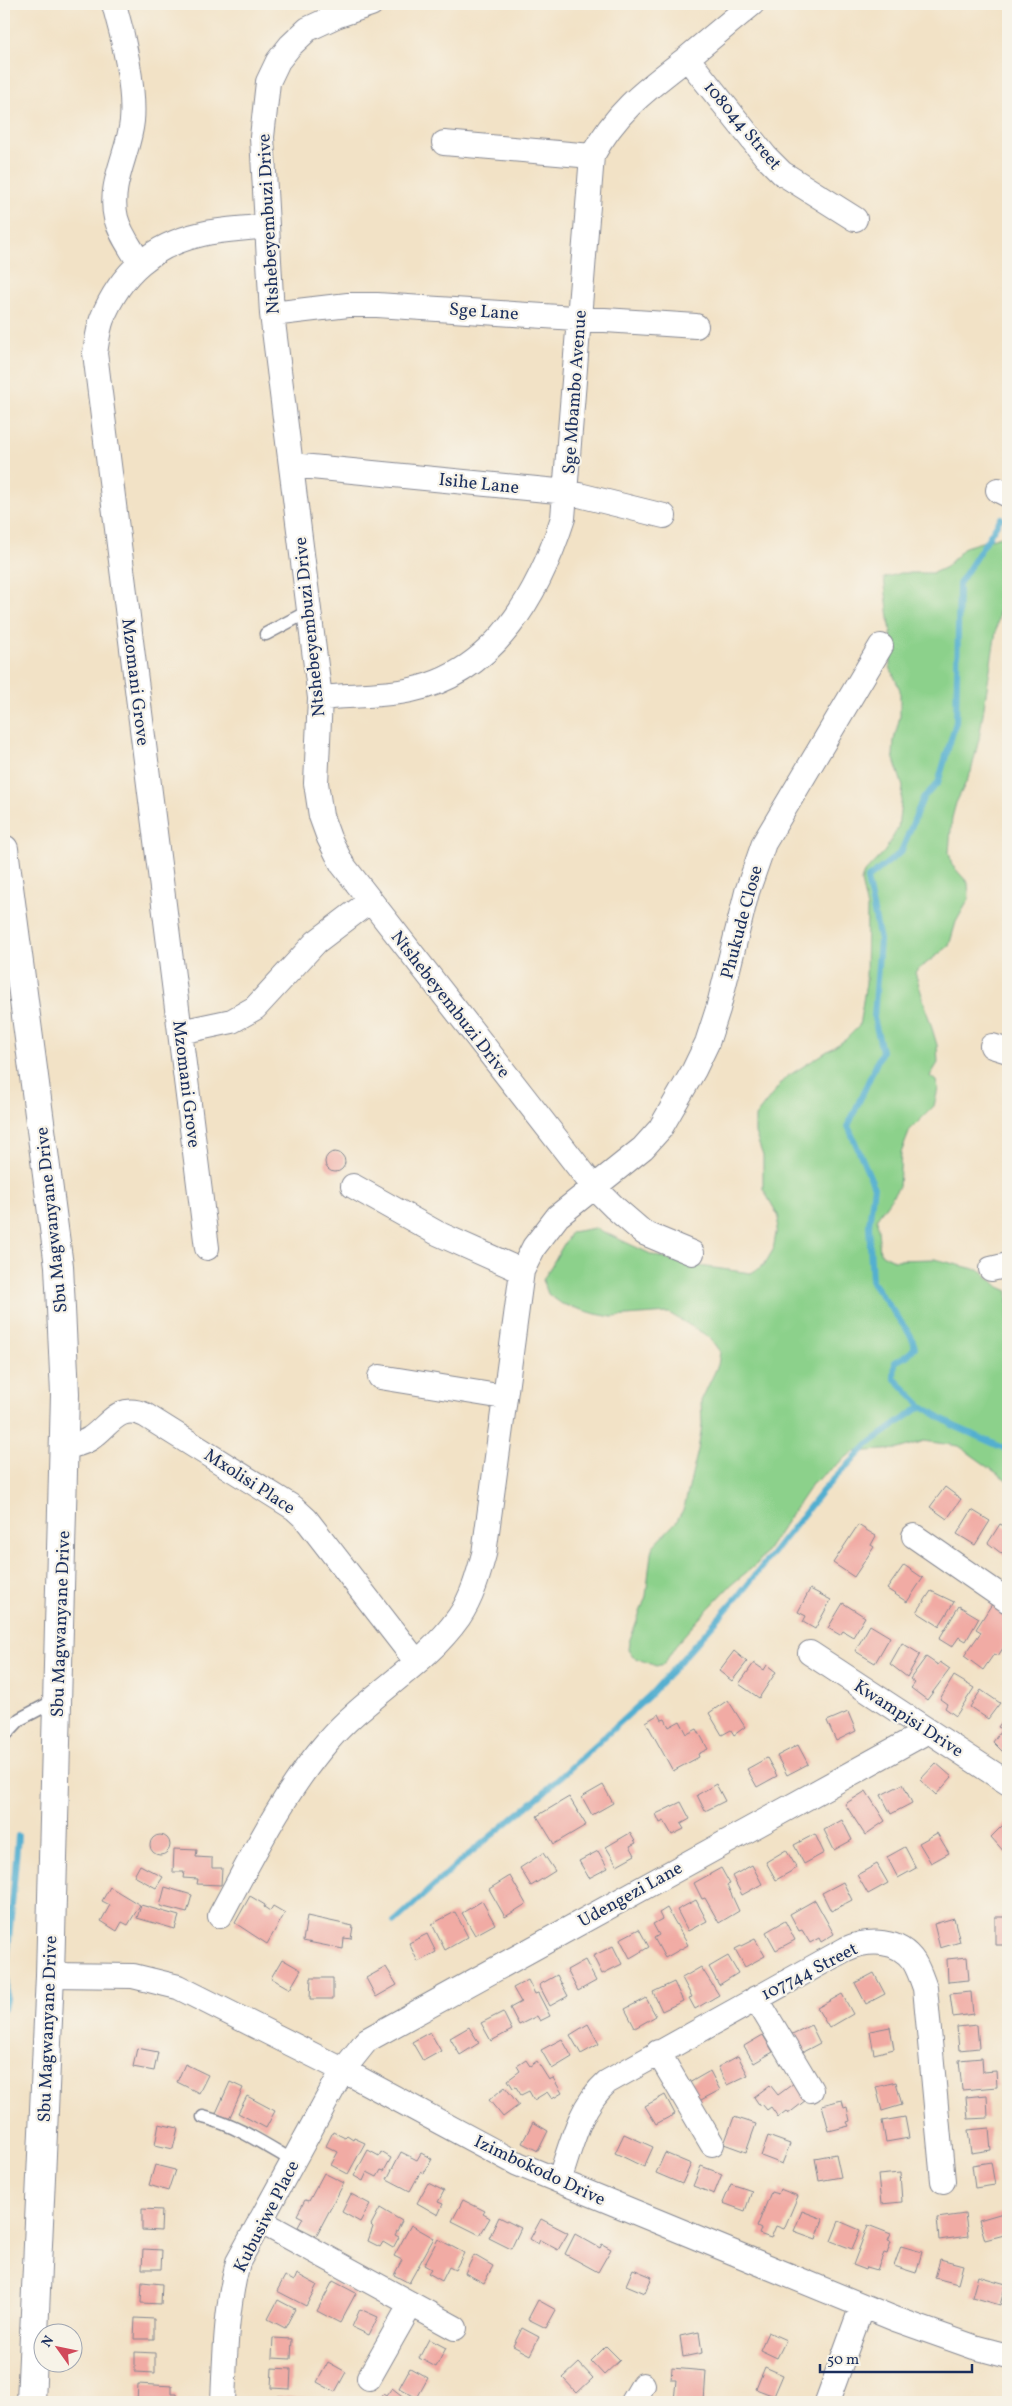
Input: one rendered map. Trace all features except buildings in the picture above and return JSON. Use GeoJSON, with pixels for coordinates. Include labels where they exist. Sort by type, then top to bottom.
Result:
{"type":"FeatureCollection","features":[{"type":"Feature","properties":{"kind":"main road","name":"Sbu Magwanyane Drive"},"geometry":{"type":"LineString","coordinates":[[4,849],[27,1008],[59,1266],[66,1394],[50,1975],[31,2402]]}},
{"type":"Feature","properties":{"kind":"street"},"geometry":{"type":"LineString","coordinates":[[114,4],[123,36],[132,121],[117,179],[116,218],[122,233],[139,262]]}},
{"type":"Feature","properties":{"kind":"street","name":"Ntshebeyembuzi Drive"},"geometry":{"type":"LineString","coordinates":[[371,4],[336,16],[308,29],[290,46],[278,61],[268,82],[262,136],[272,314],[320,698],[316,783],[321,816],[328,838],[342,864],[370,902],[594,1186],[615,1208],[644,1233],[692,1253]]}},
{"type":"Feature","properties":{"kind":"street","name":"Sge Mbambo Avenue"},"geometry":{"type":"LineString","coordinates":[[320,698],[412,690],[448,676],[481,658],[506,630],[527,601],[552,551],[563,518],[567,492],[592,156],[610,126],[624,109],[752,4]]}},
{"type":"Feature","properties":{"kind":"street","name":"108044 Street"},"geometry":{"type":"LineString","coordinates":[[687,58],[766,157],[782,173],[855,219]]}},
{"type":"Feature","properties":{"kind":"street"},"geometry":{"type":"LineString","coordinates":[[444,143],[592,156]]}},
{"type":"Feature","properties":{"kind":"street","name":"Mzomani Grove"},"geometry":{"type":"LineString","coordinates":[[207,1248],[95,353],[102,320],[119,285],[139,262],[166,246],[203,234],[267,226]]}},
{"type":"Feature","properties":{"kind":"street","name":"Sge Lane"},"geometry":{"type":"LineString","coordinates":[[272,314],[339,305],[377,305],[696,326]]}},
{"type":"Feature","properties":{"kind":"street","name":"Isihe Lane"},"geometry":{"type":"LineString","coordinates":[[291,465],[567,492],[664,516]]}},
{"type":"Feature","properties":{"kind":"street","name":"Phukude Close"},"geometry":{"type":"LineString","coordinates":[[594,1186],[643,1148],[660,1129],[694,1070],[708,1043],[716,1018],[747,892],[764,843],[881,646]]}},
{"type":"Feature","properties":{"kind":"street"},"geometry":{"type":"LineString","coordinates":[[180,1032],[232,1021],[255,1008],[316,942],[370,902]]}},
{"type":"Feature","properties":{"kind":"street"},"geometry":{"type":"LineString","coordinates":[[353,1186],[437,1233],[522,1271]]}},
{"type":"Feature","properties":{"kind":"street"},"geometry":{"type":"LineString","coordinates":[[220,1916],[284,1802],[311,1762],[341,1727],[448,1632],[471,1595],[484,1554],[522,1271],[534,1247],[558,1216],[594,1186]]}},
{"type":"Feature","properties":{"kind":"street"},"geometry":{"type":"LineString","coordinates":[[380,1378],[504,1397]]}},
{"type":"Feature","properties":{"kind":"street","name":"Mxolisi Place"},"geometry":{"type":"LineString","coordinates":[[64,1448],[90,1439],[115,1417],[124,1412],[134,1410],[145,1414],[294,1508],[306,1519],[416,1661]]}},
{"type":"Feature","properties":{"kind":"street"},"geometry":{"type":"LineString","coordinates":[[914,1536],[1008,1601]]}},
{"type":"Feature","properties":{"kind":"street","name":"Kwampisi Drive"},"geometry":{"type":"LineString","coordinates":[[810,1653],[1008,1783]]}},
{"type":"Feature","properties":{"kind":"street","name":"Udengezi Lane"},"geometry":{"type":"LineString","coordinates":[[343,2070],[357,2051],[377,2033],[928,1731]]}},
{"type":"Feature","properties":{"kind":"street","name":"107744 Street"},"geometry":{"type":"LineString","coordinates":[[559,2180],[583,2114],[590,2101],[607,2082],[756,1998],[858,1944],[869,1942],[888,1944],[907,1954],[914,1962],[925,1988],[943,2181]]}},
{"type":"Feature","properties":{"kind":"street","name":"Izimbokodo Drive"},"geometry":{"type":"LineString","coordinates":[[50,1975],[133,1976],[178,1986],[343,2070],[518,2164],[862,2306],[974,2347],[1008,2356]]}},
{"type":"Feature","properties":{"kind":"street"},"geometry":{"type":"LineString","coordinates":[[756,1998],[811,2090]]}},
{"type":"Feature","properties":{"kind":"street"},"geometry":{"type":"LineString","coordinates":[[658,2052],[712,2144]]}},
{"type":"Feature","properties":{"kind":"street","name":"Kubusiwe Place"},"geometry":{"type":"LineString","coordinates":[[223,2402],[226,2330],[232,2282],[238,2262],[343,2070]]}},
{"type":"Feature","properties":{"kind":"street"},"geometry":{"type":"LineString","coordinates":[[260,2221],[455,2328]]}},
{"type":"Feature","properties":{"kind":"street"},"geometry":{"type":"LineString","coordinates":[[369,2378],[410,2304]]}},
{"type":"Feature","properties":{"kind":"street"},"geometry":{"type":"LineString","coordinates":[[827,2402],[862,2306]]}},
{"type":"Feature","properties":{"kind":"lane"},"geometry":{"type":"LineString","coordinates":[[266,634],[309,612]]}},
{"type":"Feature","properties":{"kind":"lane"},"geometry":{"type":"LineString","coordinates":[[4,1736],[20,1719],[58,1699]]}},
{"type":"Feature","properties":{"kind":"lane"},"geometry":{"type":"LineString","coordinates":[[203,2117],[224,2122],[238,2128],[293,2161]]}},
{"type":"Feature","properties":{"kind":"green space"},"geometry":{"type":"Polygon","coordinates":[[[1001,536],[1008,538],[1008,606],[999,612],[979,739],[971,772],[956,803],[952,818],[949,852],[952,865],[968,883],[969,899],[956,922],[949,946],[915,972],[937,1045],[938,1063],[930,1076],[936,1081],[938,1089],[934,1106],[910,1130],[901,1153],[899,1187],[877,1218],[880,1253],[894,1260],[935,1259],[982,1271],[999,1287],[1008,1291],[1008,1481],[959,1446],[924,1441],[899,1449],[853,1452],[812,1484],[758,1563],[732,1584],[708,1609],[678,1642],[664,1664],[656,1666],[633,1657],[628,1650],[629,1642],[646,1596],[653,1546],[676,1522],[684,1508],[702,1425],[701,1401],[718,1365],[720,1352],[709,1337],[669,1313],[612,1317],[596,1314],[562,1304],[548,1294],[543,1280],[571,1232],[595,1228],[653,1255],[684,1264],[751,1273],[764,1265],[773,1250],[779,1217],[763,1189],[763,1156],[755,1133],[755,1117],[785,1078],[845,1040],[859,1026],[866,983],[867,909],[861,881],[864,873],[885,851],[898,828],[903,787],[893,756],[894,740],[900,716],[900,690],[890,667],[892,642],[884,578],[900,573],[933,573],[946,567],[965,547],[1001,536]]]}},
{"type":"Feature","properties":{"kind":"waterway"},"geometry":{"type":"LineString","coordinates":[[1001,518],[959,584],[956,722],[938,783],[923,798],[901,852],[867,879],[880,940],[874,1018],[882,1051],[848,1126],[874,1186],[869,1225],[872,1282],[911,1336],[915,1347],[908,1355],[895,1362],[894,1378],[922,1406],[954,1426],[1008,1450]]}},
{"type":"Feature","properties":{"kind":"waterway"},"geometry":{"type":"LineString","coordinates":[[394,1922],[463,1859],[542,1794],[650,1695],[741,1593],[823,1490],[871,1442],[922,1406]]}},
{"type":"Feature","properties":{"kind":"waterway"},"geometry":{"type":"LineString","coordinates":[[4,2009],[18,1836]]}}]}
